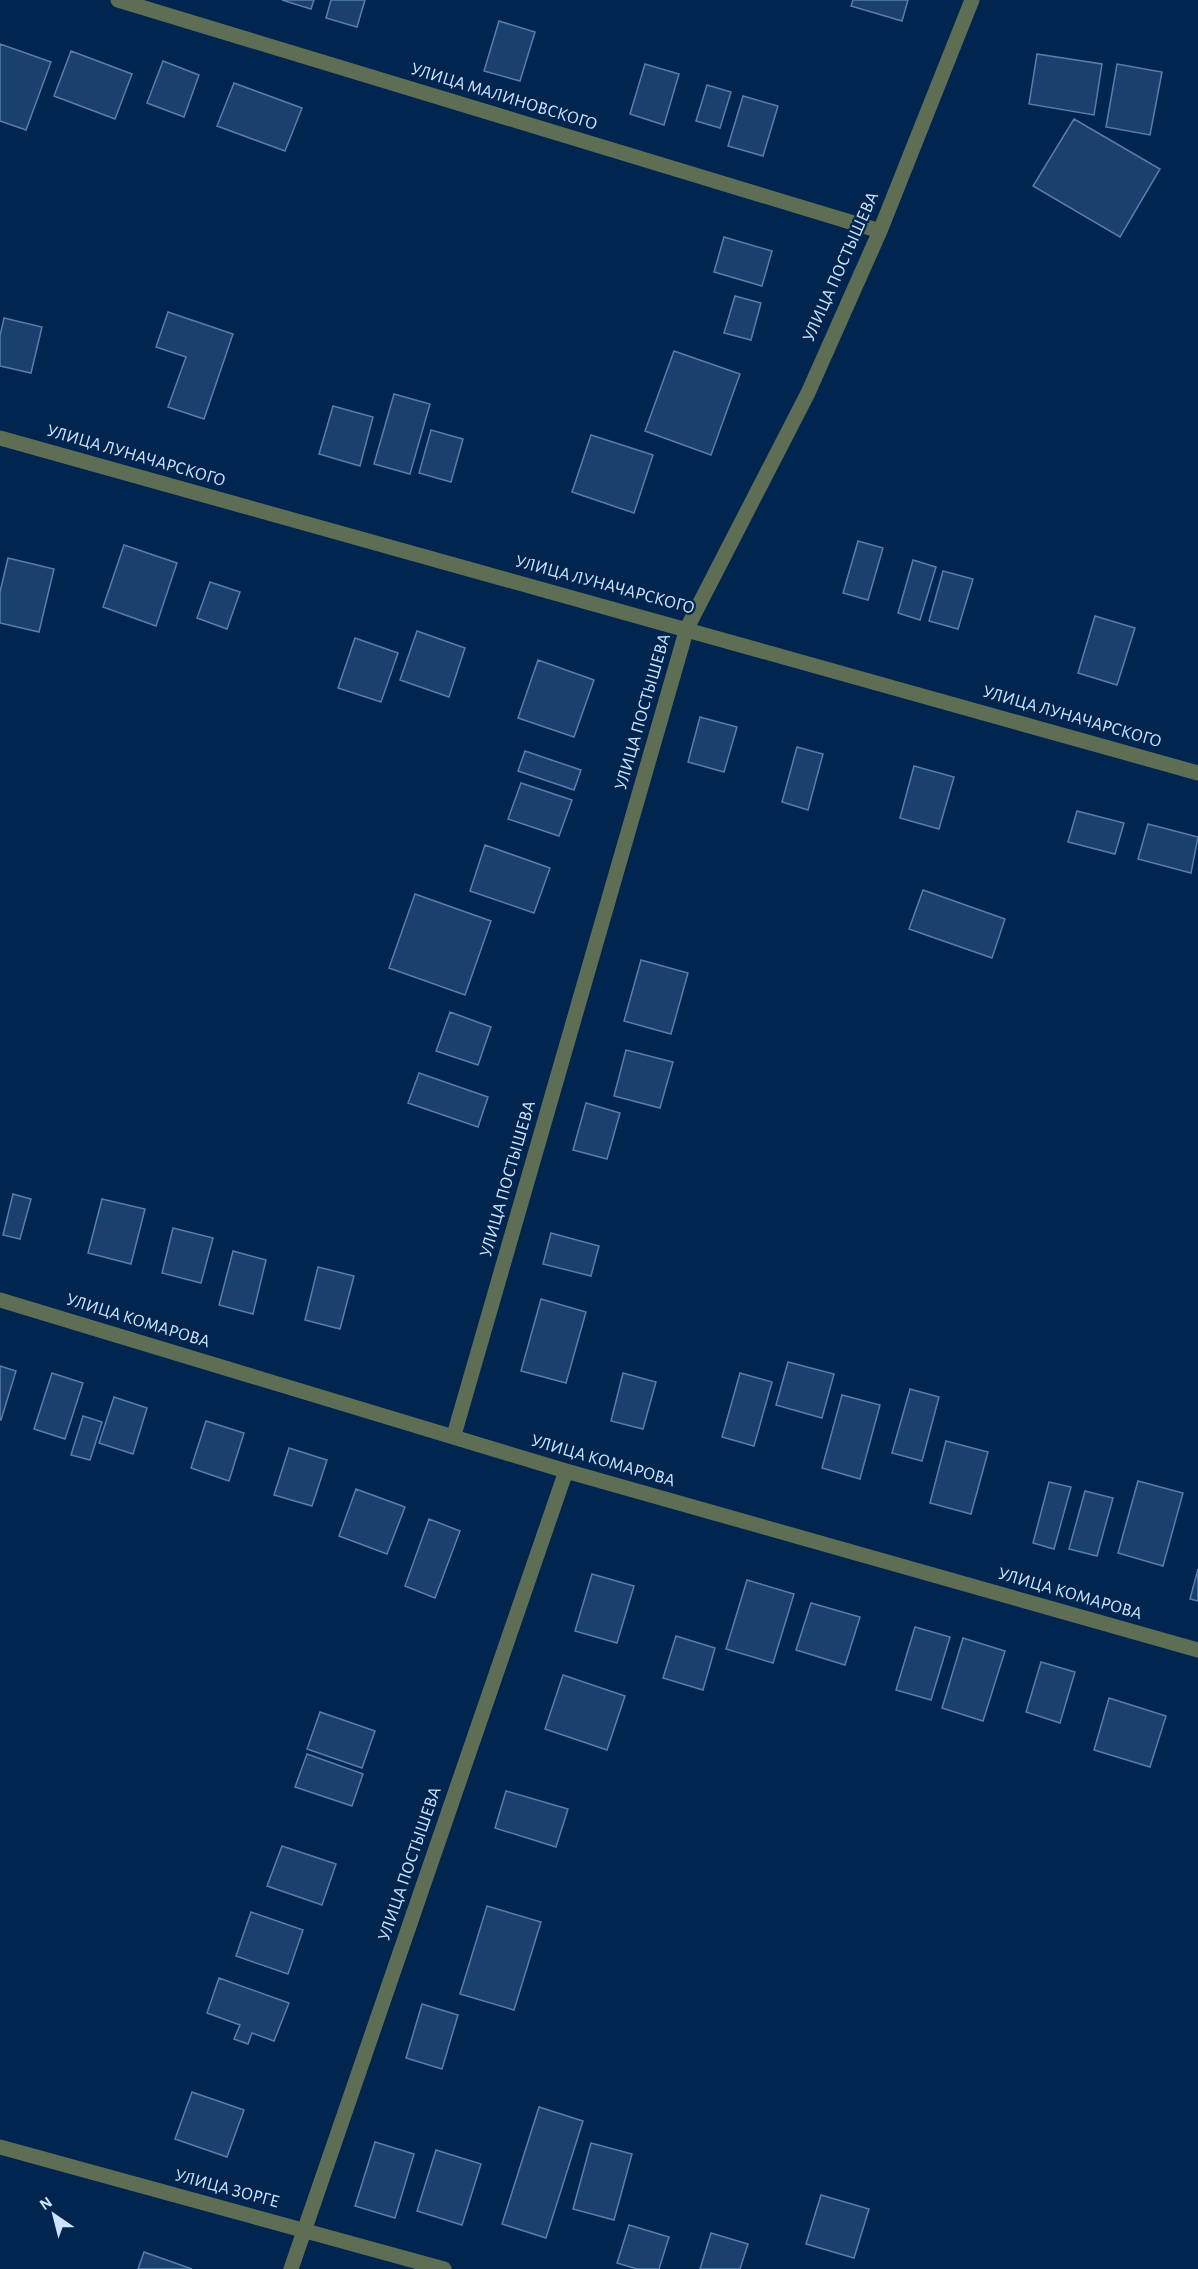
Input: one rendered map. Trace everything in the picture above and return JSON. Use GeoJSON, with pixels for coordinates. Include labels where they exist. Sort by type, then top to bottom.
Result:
{"type":"FeatureCollection","features":[{"type":"Feature","properties":{"kind":"street","name":"УЛИЦА МАЛИНОВСКОГО"},"geometry":{"type":"LineString","coordinates":[[118,0],[880,231]]}},
{"type":"Feature","properties":{"kind":"street","name":"УЛИЦА ПОСТЫШЕВА"},"geometry":{"type":"LineString","coordinates":[[454,1436],[687,628],[808,393],[880,231],[972,0]]}},
{"type":"Feature","properties":{"kind":"street","name":"УЛИЦА ЛУНАЧАРСКОГО"},"geometry":{"type":"LineString","coordinates":[[0,438],[687,628],[1198,773]]}},
{"type":"Feature","properties":{"kind":"street","name":"УЛИЦА КОМАРОВА"},"geometry":{"type":"LineString","coordinates":[[0,1300],[566,1471],[1198,1650]]}},
{"type":"Feature","properties":{"kind":"street","name":"УЛИЦА ПОСТЫШЕВА"},"geometry":{"type":"LineString","coordinates":[[291,2269],[566,1471]]}},
{"type":"Feature","properties":{"kind":"street","name":"УЛИЦА ЗОРГЕ"},"geometry":{"type":"LineString","coordinates":[[0,2147],[444,2269]]}},
{"type":"Feature","properties":{"kind":"building"},"geometry":{"type":"Polygon","coordinates":[[[282,0],[314,0],[311,9],[282,0]]]}},
{"type":"Feature","properties":{"kind":"building"},"geometry":{"type":"Polygon","coordinates":[[[331,0],[365,0],[357,27],[326,18],[331,0]]]}},
{"type":"Feature","properties":{"kind":"building"},"geometry":{"type":"Polygon","coordinates":[[[853,0],[908,0],[902,21],[851,6],[853,0]]]}},
{"type":"Feature","properties":{"kind":"building"},"geometry":{"type":"Polygon","coordinates":[[[499,21],[535,32],[520,81],[484,71],[499,21]]]}},
{"type":"Feature","properties":{"kind":"building"},"geometry":{"type":"Polygon","coordinates":[[[0,44],[51,62],[26,130],[0,121],[0,44]]]}},
{"type":"Feature","properties":{"kind":"building"},"geometry":{"type":"Polygon","coordinates":[[[71,51],[132,74],[115,119],[54,96],[71,51]]]}},
{"type":"Feature","properties":{"kind":"building"},"geometry":{"type":"Polygon","coordinates":[[[1037,54],[1102,64],[1094,115],[1029,104],[1037,54]]]}},
{"type":"Feature","properties":{"kind":"building"},"geometry":{"type":"Polygon","coordinates":[[[163,61],[199,75],[184,117],[147,103],[163,61]]]}},
{"type":"Feature","properties":{"kind":"building"},"geometry":{"type":"Polygon","coordinates":[[[645,64],[679,74],[664,125],[630,114],[645,64]]]}},
{"type":"Feature","properties":{"kind":"building"},"geometry":{"type":"Polygon","coordinates":[[[1117,64],[1162,72],[1150,135],[1106,127],[1117,64]]]}},
{"type":"Feature","properties":{"kind":"building"},"geometry":{"type":"Polygon","coordinates":[[[234,83],[302,108],[285,151],[217,126],[234,83]]]}},
{"type":"Feature","properties":{"kind":"building"},"geometry":{"type":"Polygon","coordinates":[[[707,85],[731,92],[720,128],[696,121],[707,85]]]}},
{"type":"Feature","properties":{"kind":"building"},"geometry":{"type":"Polygon","coordinates":[[[743,96],[778,106],[763,156],[728,146],[743,96]]]}},
{"type":"Feature","properties":{"kind":"building"},"geometry":{"type":"Polygon","coordinates":[[[1074,119],[1160,169],[1120,237],[1033,186],[1074,119]]]}},
{"type":"Feature","properties":{"kind":"building"},"geometry":{"type":"Polygon","coordinates":[[[724,237],[772,251],[762,286],[714,272],[724,237]]]}},
{"type":"Feature","properties":{"kind":"building"},"geometry":{"type":"Polygon","coordinates":[[[735,296],[761,303],[751,340],[724,333],[735,296]]]}},
{"type":"Feature","properties":{"kind":"building"},"geometry":{"type":"Polygon","coordinates":[[[168,312],[233,334],[204,419],[168,407],[186,357],[156,347],[168,312]]]}},
{"type":"Feature","properties":{"kind":"building"},"geometry":{"type":"Polygon","coordinates":[[[4,318],[42,327],[31,373],[0,366],[0,336],[4,318]]]}},
{"type":"Feature","properties":{"kind":"building"},"geometry":{"type":"Polygon","coordinates":[[[674,351],[740,374],[711,455],[645,431],[674,351]]]}},
{"type":"Feature","properties":{"kind":"building"},"geometry":{"type":"Polygon","coordinates":[[[394,394],[430,404],[410,474],[374,464],[394,394]]]}},
{"type":"Feature","properties":{"kind":"building"},"geometry":{"type":"Polygon","coordinates":[[[333,406],[373,417],[360,466],[319,454],[333,406]]]}},
{"type":"Feature","properties":{"kind":"building"},"geometry":{"type":"Polygon","coordinates":[[[431,430],[463,439],[451,482],[419,473],[431,430]]]}},
{"type":"Feature","properties":{"kind":"building"},"geometry":{"type":"Polygon","coordinates":[[[591,435],[653,455],[634,513],[572,492],[591,435]]]}},
{"type":"Feature","properties":{"kind":"building"},"geometry":{"type":"Polygon","coordinates":[[[858,541],[883,548],[868,600],[843,593],[858,541]]]}},
{"type":"Feature","properties":{"kind":"building"},"geometry":{"type":"Polygon","coordinates":[[[124,545],[177,563],[156,626],[103,607],[124,545]]]}},
{"type":"Feature","properties":{"kind":"building"},"geometry":{"type":"Polygon","coordinates":[[[8,558],[54,569],[39,632],[0,623],[0,592],[8,558]]]}},
{"type":"Feature","properties":{"kind":"building"},"geometry":{"type":"Polygon","coordinates":[[[913,560],[936,567],[920,620],[898,613],[913,560]]]}},
{"type":"Feature","properties":{"kind":"building"},"geometry":{"type":"Polygon","coordinates":[[[943,571],[973,579],[958,629],[929,621],[943,571]]]}},
{"type":"Feature","properties":{"kind":"building"},"geometry":{"type":"Polygon","coordinates":[[[210,582],[240,592],[227,629],[197,618],[210,582]]]}},
{"type":"Feature","properties":{"kind":"building"},"geometry":{"type":"Polygon","coordinates":[[[1095,616],[1135,628],[1117,685],[1078,673],[1095,616]]]}},
{"type":"Feature","properties":{"kind":"building"},"geometry":{"type":"Polygon","coordinates":[[[417,631],[465,648],[449,697],[400,680],[417,631]]]}},
{"type":"Feature","properties":{"kind":"building"},"geometry":{"type":"Polygon","coordinates":[[[355,638],[398,653],[381,702],[338,688],[355,638]]]}},
{"type":"Feature","properties":{"kind":"building"},"geometry":{"type":"Polygon","coordinates":[[[538,660],[594,680],[574,737],[518,718],[538,660]]]}},
{"type":"Feature","properties":{"kind":"building"},"geometry":{"type":"Polygon","coordinates":[[[700,717],[737,727],[724,772],[688,762],[700,717]]]}},
{"type":"Feature","properties":{"kind":"building"},"geometry":{"type":"Polygon","coordinates":[[[797,747],[823,754],[808,810],[782,802],[797,747]]]}},
{"type":"Feature","properties":{"kind":"building"},"geometry":{"type":"Polygon","coordinates":[[[525,751],[581,770],[574,790],[518,771],[525,751]]]}},
{"type":"Feature","properties":{"kind":"building"},"geometry":{"type":"Polygon","coordinates":[[[914,766],[954,777],[939,829],[900,818],[914,766]]]}},
{"type":"Feature","properties":{"kind":"building"},"geometry":{"type":"Polygon","coordinates":[[[521,783],[572,800],[559,836],[508,819],[521,783]]]}},
{"type":"Feature","properties":{"kind":"building"},"geometry":{"type":"Polygon","coordinates":[[[1077,811],[1124,823],[1115,854],[1068,842],[1077,811]]]}},
{"type":"Feature","properties":{"kind":"building"},"geometry":{"type":"Polygon","coordinates":[[[1148,824],[1198,837],[1191,873],[1138,859],[1148,824]]]}},
{"type":"Feature","properties":{"kind":"building"},"geometry":{"type":"Polygon","coordinates":[[[485,845],[550,868],[534,913],[470,891],[485,845]]]}},
{"type":"Feature","properties":{"kind":"building"},"geometry":{"type":"Polygon","coordinates":[[[923,890],[1005,919],[992,958],[909,929],[923,890]]]}},
{"type":"Feature","properties":{"kind":"building"},"geometry":{"type":"Polygon","coordinates":[[[415,894],[491,921],[465,995],[389,968],[415,894]]]}},
{"type":"Feature","properties":{"kind":"building"},"geometry":{"type":"Polygon","coordinates":[[[641,960],[688,973],[671,1034],[624,1021],[641,960]]]}},
{"type":"Feature","properties":{"kind":"building"},"geometry":{"type":"Polygon","coordinates":[[[450,1012],[491,1027],[478,1065],[436,1051],[450,1012]]]}},
{"type":"Feature","properties":{"kind":"building"},"geometry":{"type":"Polygon","coordinates":[[[626,1050],[673,1062],[660,1108],[614,1096],[626,1050]]]}},
{"type":"Feature","properties":{"kind":"building"},"geometry":{"type":"Polygon","coordinates":[[[419,1073],[488,1097],[478,1127],[408,1103],[419,1073]]]}},
{"type":"Feature","properties":{"kind":"building"},"geometry":{"type":"Polygon","coordinates":[[[586,1103],[620,1113],[607,1159],[573,1150],[586,1103]]]}},
{"type":"Feature","properties":{"kind":"building"},"geometry":{"type":"Polygon","coordinates":[[[13,1194],[31,1199],[20,1239],[3,1235],[13,1194]]]}},
{"type":"Feature","properties":{"kind":"building"},"geometry":{"type":"Polygon","coordinates":[[[102,1199],[145,1209],[131,1264],[88,1253],[102,1199]]]}},
{"type":"Feature","properties":{"kind":"building"},"geometry":{"type":"Polygon","coordinates":[[[173,1228],[213,1238],[201,1283],[162,1273],[173,1228]]]}},
{"type":"Feature","properties":{"kind":"building"},"geometry":{"type":"Polygon","coordinates":[[[551,1233],[599,1246],[591,1276],[543,1264],[551,1233]]]}},
{"type":"Feature","properties":{"kind":"building"},"geometry":{"type":"Polygon","coordinates":[[[233,1251],[266,1260],[253,1314],[219,1305],[233,1251]]]}},
{"type":"Feature","properties":{"kind":"building"},"geometry":{"type":"Polygon","coordinates":[[[318,1267],[354,1276],[340,1329],[305,1320],[318,1267]]]}},
{"type":"Feature","properties":{"kind":"building"},"geometry":{"type":"Polygon","coordinates":[[[541,1299],[586,1312],[566,1383],[521,1371],[541,1299]]]}},
{"type":"Feature","properties":{"kind":"building"},"geometry":{"type":"Polygon","coordinates":[[[788,1362],[834,1374],[822,1418],[776,1405],[788,1362]]]}},
{"type":"Feature","properties":{"kind":"building"},"geometry":{"type":"Polygon","coordinates":[[[0,1366],[16,1371],[1,1420],[0,1420],[0,1366]]]}},
{"type":"Feature","properties":{"kind":"building"},"geometry":{"type":"Polygon","coordinates":[[[52,1373],[83,1383],[65,1439],[34,1429],[52,1373]]]}},
{"type":"Feature","properties":{"kind":"building"},"geometry":{"type":"Polygon","coordinates":[[[623,1373],[656,1382],[643,1429],[611,1421],[623,1373]]]}},
{"type":"Feature","properties":{"kind":"building"},"geometry":{"type":"Polygon","coordinates":[[[740,1373],[772,1382],[754,1446],[722,1437],[740,1373]]]}},
{"type":"Feature","properties":{"kind":"building"},"geometry":{"type":"Polygon","coordinates":[[[910,1389],[939,1397],[922,1461],[892,1453],[910,1389]]]}},
{"type":"Feature","properties":{"kind":"building"},"geometry":{"type":"Polygon","coordinates":[[[842,1395],[880,1405],[860,1479],[822,1468],[842,1395]]]}},
{"type":"Feature","properties":{"kind":"building"},"geometry":{"type":"Polygon","coordinates":[[[114,1397],[147,1408],[133,1454],[99,1443],[114,1397]]]}},
{"type":"Feature","properties":{"kind":"building"},"geometry":{"type":"Polygon","coordinates":[[[83,1416],[102,1422],[90,1460],[71,1455],[83,1416]]]}},
{"type":"Feature","properties":{"kind":"building"},"geometry":{"type":"Polygon","coordinates":[[[206,1421],[244,1433],[229,1481],[191,1468],[206,1421]]]}},
{"type":"Feature","properties":{"kind":"building"},"geometry":{"type":"Polygon","coordinates":[[[946,1441],[988,1452],[971,1514],[930,1503],[946,1441]]]}},
{"type":"Feature","properties":{"kind":"building"},"geometry":{"type":"Polygon","coordinates":[[[289,1448],[327,1460],[312,1506],[274,1495],[289,1448]]]}},
{"type":"Feature","properties":{"kind":"building"},"geometry":{"type":"Polygon","coordinates":[[[1138,1481],[1183,1493],[1163,1566],[1118,1553],[1138,1481]]]}},
{"type":"Feature","properties":{"kind":"building"},"geometry":{"type":"Polygon","coordinates":[[[1049,1482],[1071,1487],[1054,1549],[1033,1543],[1049,1482]]]}},
{"type":"Feature","properties":{"kind":"building"},"geometry":{"type":"Polygon","coordinates":[[[356,1489],[405,1507],[387,1554],[339,1536],[356,1489]]]}},
{"type":"Feature","properties":{"kind":"building"},"geometry":{"type":"Polygon","coordinates":[[[1085,1491],[1113,1498],[1097,1556],[1069,1549],[1085,1491]]]}},
{"type":"Feature","properties":{"kind":"building"},"geometry":{"type":"Polygon","coordinates":[[[429,1519],[460,1531],[435,1598],[405,1586],[429,1519]]]}},
{"type":"Feature","properties":{"kind":"building"},"geometry":{"type":"Polygon","coordinates":[[[1198,1569],[1198,1601],[1190,1599],[1198,1569]]]}},
{"type":"Feature","properties":{"kind":"building"},"geometry":{"type":"Polygon","coordinates":[[[592,1574],[634,1586],[617,1643],[575,1631],[592,1574]]]}},
{"type":"Feature","properties":{"kind":"building"},"geometry":{"type":"Polygon","coordinates":[[[747,1580],[794,1594],[773,1663],[726,1649],[747,1580]]]}},
{"type":"Feature","properties":{"kind":"building"},"geometry":{"type":"Polygon","coordinates":[[[811,1603],[860,1617],[845,1665],[796,1650],[811,1603]]]}},
{"type":"Feature","properties":{"kind":"building"},"geometry":{"type":"Polygon","coordinates":[[[915,1627],[950,1637],[931,1700],[896,1690],[915,1627]]]}},
{"type":"Feature","properties":{"kind":"building"},"geometry":{"type":"Polygon","coordinates":[[[676,1636],[715,1648],[703,1690],[663,1678],[676,1636]]]}},
{"type":"Feature","properties":{"kind":"building"},"geometry":{"type":"Polygon","coordinates":[[[963,1638],[1005,1651],[983,1721],[942,1708],[963,1638]]]}},
{"type":"Feature","properties":{"kind":"building"},"geometry":{"type":"Polygon","coordinates":[[[1041,1662],[1075,1672],[1060,1723],[1026,1712],[1041,1662]]]}},
{"type":"Feature","properties":{"kind":"building"},"geometry":{"type":"Polygon","coordinates":[[[563,1675],[625,1696],[607,1750],[545,1729],[563,1675]]]}},
{"type":"Feature","properties":{"kind":"building"},"geometry":{"type":"Polygon","coordinates":[[[1109,1698],[1166,1716],[1150,1767],[1094,1750],[1109,1698]]]}},
{"type":"Feature","properties":{"kind":"building"},"geometry":{"type":"Polygon","coordinates":[[[320,1712],[375,1731],[362,1768],[307,1749],[320,1712]]]}},
{"type":"Feature","properties":{"kind":"building"},"geometry":{"type":"Polygon","coordinates":[[[307,1754],[363,1774],[352,1806],[295,1787],[307,1754]]]}},
{"type":"Feature","properties":{"kind":"building"},"geometry":{"type":"Polygon","coordinates":[[[506,1791],[568,1809],[556,1847],[495,1828],[506,1791]]]}},
{"type":"Feature","properties":{"kind":"building"},"geometry":{"type":"Polygon","coordinates":[[[282,1846],[336,1864],[322,1905],[267,1886],[282,1846]]]}},
{"type":"Feature","properties":{"kind":"building"},"geometry":{"type":"Polygon","coordinates":[[[487,1906],[541,1922],[514,2010],[460,1994],[487,1906]]]}},
{"type":"Feature","properties":{"kind":"building"},"geometry":{"type":"Polygon","coordinates":[[[251,1912],[303,1930],[288,1974],[236,1956],[251,1912]]]}},
{"type":"Feature","properties":{"kind":"building"},"geometry":{"type":"Polygon","coordinates":[[[219,1978],[289,2003],[274,2041],[252,2033],[248,2044],[234,2039],[240,2025],[207,2013],[219,1978]]]}},
{"type":"Feature","properties":{"kind":"building"},"geometry":{"type":"Polygon","coordinates":[[[422,2004],[458,2015],[442,2069],[406,2058],[422,2004]]]}},
{"type":"Feature","properties":{"kind":"building"},"geometry":{"type":"Polygon","coordinates":[[[192,2092],[244,2110],[227,2157],[175,2139],[192,2092]]]}},
{"type":"Feature","properties":{"kind":"building"},"geometry":{"type":"Polygon","coordinates":[[[539,2107],[583,2121],[546,2238],[502,2224],[539,2107]]]}},
{"type":"Feature","properties":{"kind":"building"},"geometry":{"type":"Polygon","coordinates":[[[375,2142],[414,2154],[395,2218],[355,2206],[375,2142]]]}},
{"type":"Feature","properties":{"kind":"building"},"geometry":{"type":"Polygon","coordinates":[[[591,2143],[632,2154],[614,2220],[573,2209],[591,2143]]]}},
{"type":"Feature","properties":{"kind":"building"},"geometry":{"type":"Polygon","coordinates":[[[436,2150],[481,2164],[462,2225],[417,2211],[436,2150]]]}},
{"type":"Feature","properties":{"kind":"building"},"geometry":{"type":"Polygon","coordinates":[[[821,2195],[869,2209],[854,2258],[806,2244],[821,2195]]]}},
{"type":"Feature","properties":{"kind":"building"},"geometry":{"type":"Polygon","coordinates":[[[629,2225],[669,2237],[659,2269],[637,2269],[617,2263],[629,2225]]]}},
{"type":"Feature","properties":{"kind":"building"},"geometry":{"type":"Polygon","coordinates":[[[711,2233],[748,2244],[740,2269],[700,2269],[711,2233]]]}},
{"type":"Feature","properties":{"kind":"building"},"geometry":{"type":"Polygon","coordinates":[[[144,2252],[192,2269],[138,2269],[144,2252]]]}}]}
